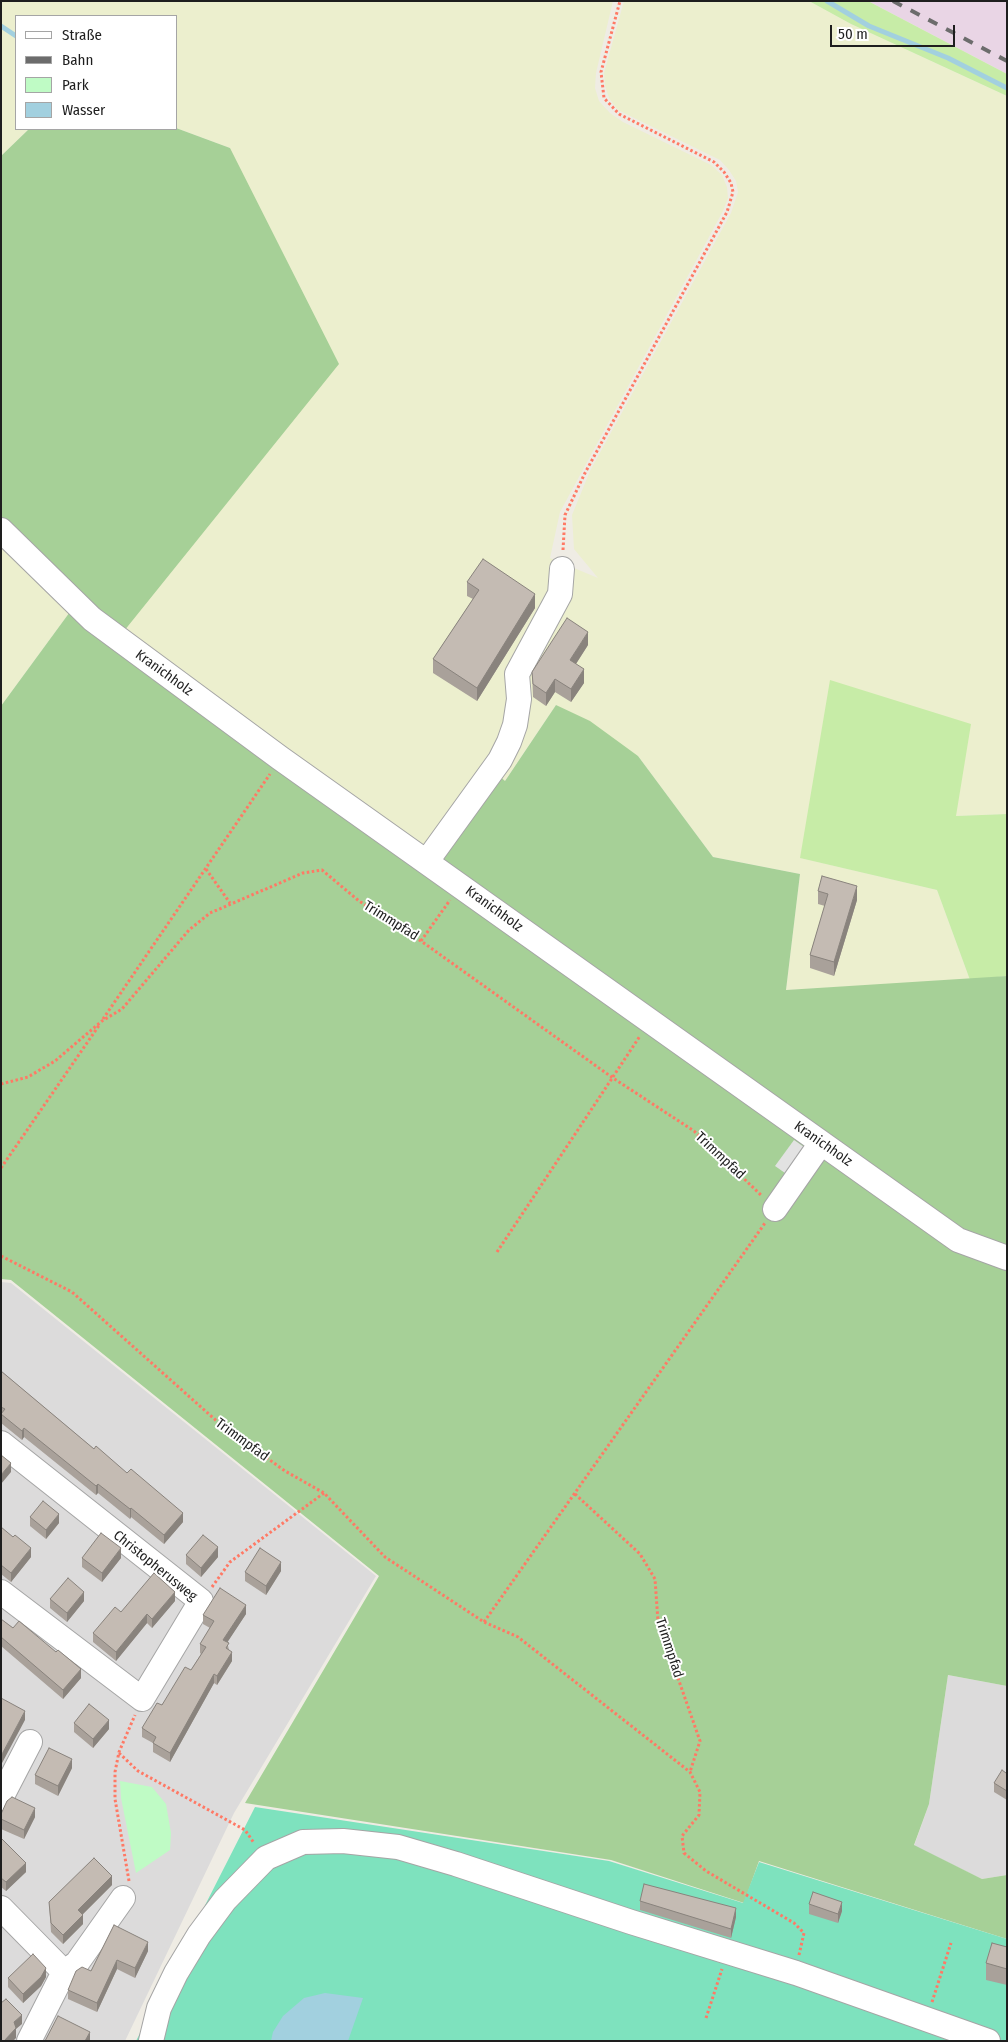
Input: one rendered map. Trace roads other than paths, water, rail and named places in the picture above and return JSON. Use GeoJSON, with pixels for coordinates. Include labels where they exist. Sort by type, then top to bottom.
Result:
{"type":"FeatureCollection","features":[{"type":"Feature","properties":{"kind":"street","name":"Kranichholz"},"geometry":{"type":"LineString","coordinates":[[1,530],[92,619],[280,758],[958,1240],[1007,1258]]}},
{"type":"Feature","properties":{"kind":"street"},"geometry":{"type":"LineString","coordinates":[[427,861],[500,760],[509,742],[515,725],[519,699],[517,674],[560,594],[562,569]]}},
{"type":"Feature","properties":{"kind":"street"},"geometry":{"type":"LineString","coordinates":[[775,1209],[821,1143]]}},
{"type":"Feature","properties":{"kind":"street","name":"Christopherusweg"},"geometry":{"type":"LineString","coordinates":[[1,1443],[201,1601],[142,1699],[1,1592]]}},
{"type":"Feature","properties":{"kind":"street"},"geometry":{"type":"LineString","coordinates":[[1,1798],[30,1742]]}},
{"type":"Feature","properties":{"kind":"street"},"geometry":{"type":"LineString","coordinates":[[151,2041],[159,2008],[176,1972],[199,1935],[225,1900],[266,1858],[302,1842],[343,1841],[398,1847],[456,1864],[796,1973],[988,2041]]}},
{"type":"Feature","properties":{"kind":"street"},"geometry":{"type":"LineString","coordinates":[[29,2041],[64,1972],[77,1963],[123,1898]]}},
{"type":"Feature","properties":{"kind":"street"},"geometry":{"type":"LineString","coordinates":[[1,1908],[64,1972]]}},
{"type":"Feature","properties":{"kind":"water"},"geometry":{"type":"Polygon","coordinates":[[[325,1993],[363,1998],[348,2041],[271,2041],[273,2032],[283,2016],[304,1998],[325,1993]]]}},
{"type":"Feature","properties":{"kind":"waterway"},"geometry":{"type":"LineString","coordinates":[[827,1],[869,26],[948,58],[1007,88]]}},
{"type":"Feature","properties":{"kind":"waterway"},"geometry":{"type":"LineString","coordinates":[[1,26],[15,35]]}},
{"type":"Feature","properties":{"kind":"railway"},"geometry":{"type":"LineString","coordinates":[[893,1],[1007,61]]}}]}
